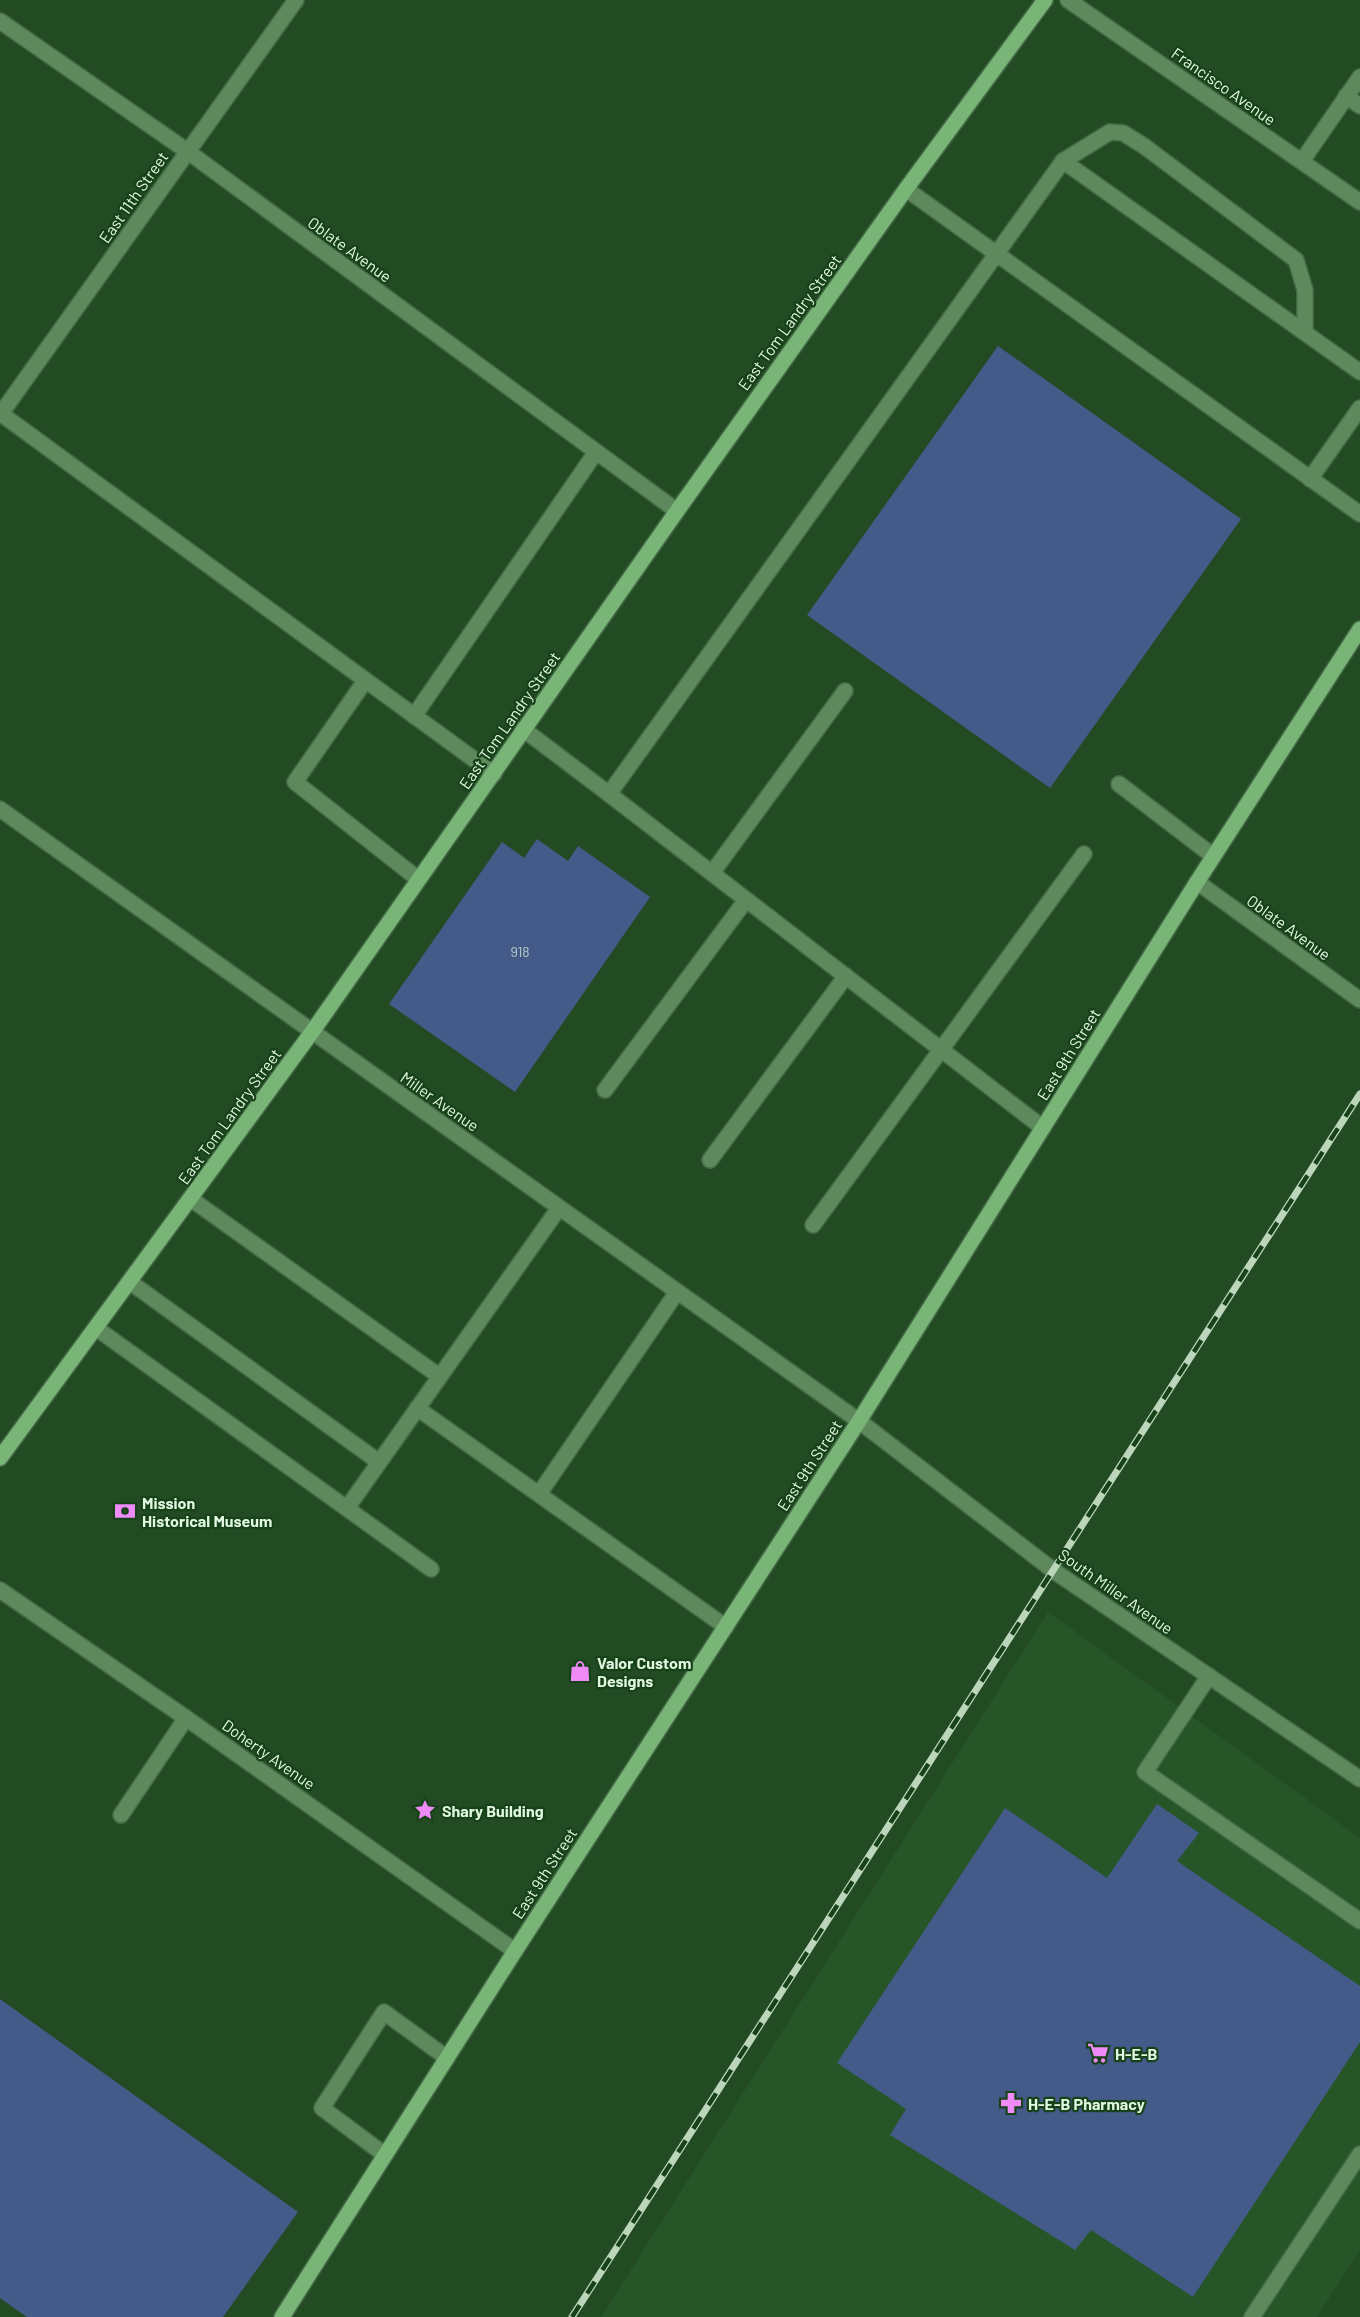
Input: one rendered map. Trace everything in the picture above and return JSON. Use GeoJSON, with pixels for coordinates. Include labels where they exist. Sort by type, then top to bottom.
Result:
{"type":"FeatureCollection","features":[{"type":"Feature","properties":{"kind":"main road","name":"East Tom Landry Street"},"geometry":{"type":"LineString","coordinates":[[0,1458],[312,1032],[677,511],[906,189],[1045,0]]}},
{"type":"Feature","properties":{"kind":"main road","name":"East 9th Street"},"geometry":{"type":"LineString","coordinates":[[282,2317],[515,1951],[859,1421],[1213,856],[1360,629]]}},
{"type":"Feature","properties":{"kind":"street","name":"East 11th Street"},"geometry":{"type":"LineString","coordinates":[[0,414],[297,0]]}},
{"type":"Feature","properties":{"kind":"street","name":"Francisco Avenue"},"geometry":{"type":"LineString","coordinates":[[1068,0],[1360,202]]}},
{"type":"Feature","properties":{"kind":"street","name":"Oblate Avenue"},"geometry":{"type":"LineString","coordinates":[[0,21],[187,151],[677,511]]}},
{"type":"Feature","properties":{"kind":"street"},"geometry":{"type":"LineString","coordinates":[[1302,161],[1360,77]]}},
{"type":"Feature","properties":{"kind":"street"},"geometry":{"type":"LineString","coordinates":[[1346,96],[1360,106]]}},
{"type":"Feature","properties":{"kind":"street"},"geometry":{"type":"LineString","coordinates":[[609,794],[1063,161],[1110,132],[1123,133],[1144,146],[1296,260],[1305,290],[1305,333]]}},
{"type":"Feature","properties":{"kind":"street"},"geometry":{"type":"LineString","coordinates":[[1063,161],[1360,372]]}},
{"type":"Feature","properties":{"kind":"street"},"geometry":{"type":"LineString","coordinates":[[906,189],[1360,514]]}},
{"type":"Feature","properties":{"kind":"street"},"geometry":{"type":"LineString","coordinates":[[1310,479],[1360,408]]}},
{"type":"Feature","properties":{"kind":"street"},"geometry":{"type":"LineString","coordinates":[[0,414],[494,774]]}},
{"type":"Feature","properties":{"kind":"street"},"geometry":{"type":"LineString","coordinates":[[414,716],[596,452]]}},
{"type":"Feature","properties":{"kind":"street"},"geometry":{"type":"LineString","coordinates":[[365,681],[295,782],[418,879]]}},
{"type":"Feature","properties":{"kind":"street"},"geometry":{"type":"LineString","coordinates":[[712,873],[845,691]]}},
{"type":"Feature","properties":{"kind":"street"},"geometry":{"type":"LineString","coordinates":[[523,729],[1043,1128]]}},
{"type":"Feature","properties":{"kind":"street"},"geometry":{"type":"LineString","coordinates":[[1119,784],[1213,856]]}},
{"type":"Feature","properties":{"kind":"street","name":"Miller Avenue"},"geometry":{"type":"LineString","coordinates":[[0,809],[859,1421]]}},
{"type":"Feature","properties":{"kind":"street"},"geometry":{"type":"LineString","coordinates":[[813,1225],[1084,854]]}},
{"type":"Feature","properties":{"kind":"street","name":"Oblate Avenue"},"geometry":{"type":"LineString","coordinates":[[1197,882],[1360,1000]]}},
{"type":"Feature","properties":{"kind":"street"},"geometry":{"type":"LineString","coordinates":[[605,1090],[746,900]]}},
{"type":"Feature","properties":{"kind":"street"},"geometry":{"type":"LineString","coordinates":[[710,1160],[846,976]]}},
{"type":"Feature","properties":{"kind":"street"},"geometry":{"type":"LineString","coordinates":[[191,1199],[440,1376]]}},
{"type":"Feature","properties":{"kind":"street"},"geometry":{"type":"LineString","coordinates":[[347,1508],[559,1208]]}},
{"type":"Feature","properties":{"kind":"street"},"geometry":{"type":"LineString","coordinates":[[130,1282],[379,1462]]}},
{"type":"Feature","properties":{"kind":"street"},"geometry":{"type":"LineString","coordinates":[[539,1494],[677,1292]]}},
{"type":"Feature","properties":{"kind":"street"},"geometry":{"type":"LineString","coordinates":[[96,1328],[431,1569]]}},
{"type":"Feature","properties":{"kind":"street"},"geometry":{"type":"LineString","coordinates":[[417,1408],[726,1627]]}},
{"type":"Feature","properties":{"kind":"street","name":"South Miller Avenue"},"geometry":{"type":"LineString","coordinates":[[859,1421],[1054,1570],[1360,1779]]}},
{"type":"Feature","properties":{"kind":"street","name":"Doherty Avenue"},"geometry":{"type":"LineString","coordinates":[[0,1590],[186,1718],[515,1951]]}},
{"type":"Feature","properties":{"kind":"street"},"geometry":{"type":"LineString","coordinates":[[1209,1677],[1145,1772],[1360,1921]]}},
{"type":"Feature","properties":{"kind":"street"},"geometry":{"type":"LineString","coordinates":[[121,1815],[186,1718]]}},
{"type":"Feature","properties":{"kind":"street"},"geometry":{"type":"LineString","coordinates":[[385,2155],[322,2108],[384,2012],[447,2058]]}},
{"type":"Feature","properties":{"kind":"street"},"geometry":{"type":"LineString","coordinates":[[1252,2317],[1360,2154]]}},
{"type":"Feature","properties":{"kind":"shaded area"},"geometry":{"type":"Polygon","coordinates":[[[1048,1612],[1360,1838],[1360,2250],[1317,2317],[601,2317],[1048,1612]]]}},
{"type":"Feature","properties":{"kind":"building"},"geometry":{"type":"Polygon","coordinates":[[[998,346],[1241,519],[1050,788],[807,615],[998,346]]]}},
{"type":"Feature","properties":{"kind":"building"},"geometry":{"type":"Polygon","coordinates":[[[537,839],[568,861],[578,846],[650,897],[515,1092],[389,1004],[502,842],[524,858],[537,839]]]}},
{"type":"Feature","properties":{"kind":"building","name":"H-E-B"},"geometry":{"type":"Polygon","coordinates":[[[1157,1804],[1199,1833],[1177,1861],[1360,1986],[1360,2042],[1193,2297],[1091,2230],[1075,2250],[890,2135],[906,2109],[837,2063],[1005,1808],[1107,1878],[1157,1804]]]}},
{"type":"Feature","properties":{"kind":"building"},"geometry":{"type":"Polygon","coordinates":[[[0,1999],[298,2212],[223,2317],[27,2317],[0,2298],[0,1999]]]}},
{"type":"Feature","properties":{"kind":"railway"},"geometry":{"type":"LineString","coordinates":[[572,2317],[1360,1094]]}},
{"type":"Feature","properties":{"kind":"place","name":"Mission Historical Museum"},"geometry":{"type":"Point","coordinates":[125,1511]}},
{"type":"Feature","properties":{"kind":"place","name":"Valor Custom Designs"},"geometry":{"type":"Point","coordinates":[580,1671]}},
{"type":"Feature","properties":{"kind":"place","name":"Shary Building"},"geometry":{"type":"Point","coordinates":[425,1810]}},
{"type":"Feature","properties":{"kind":"place","name":"H-E-B"},"geometry":{"type":"Point","coordinates":[1098,2053]}},
{"type":"Feature","properties":{"kind":"place","name":"H-E-B Pharmacy"},"geometry":{"type":"Point","coordinates":[1011,2103]}}]}
